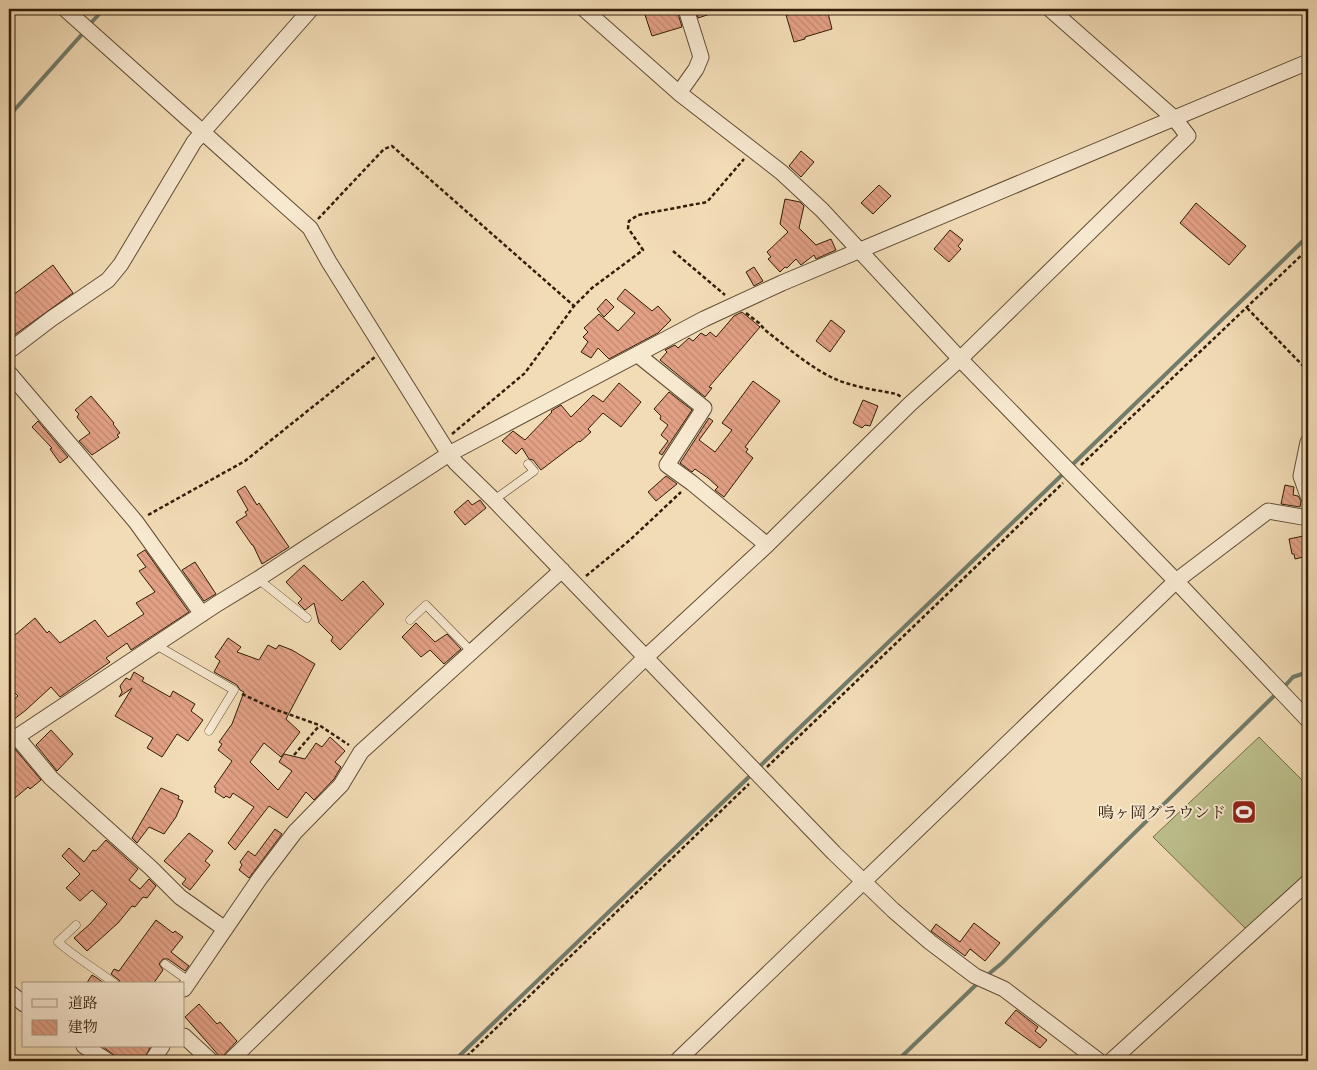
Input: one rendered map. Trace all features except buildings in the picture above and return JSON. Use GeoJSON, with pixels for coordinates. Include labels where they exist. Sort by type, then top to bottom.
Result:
{"type":"FeatureCollection","features":[{"type":"Feature","properties":{"kind":"street"},"geometry":{"type":"LineString","coordinates":[[64,9],[310,228],[329,262],[456,463],[863,881],[930,942],[975,976],[1004,988],[1098,1061]]}},
{"type":"Feature","properties":{"kind":"street"},"geometry":{"type":"LineString","coordinates":[[9,351],[50,319],[108,280],[115,272],[194,142],[311,9]]}},
{"type":"Feature","properties":{"kind":"street"},"geometry":{"type":"LineString","coordinates":[[584,9],[679,93],[781,172],[822,210],[960,359],[1176,580],[1308,720]]}},
{"type":"Feature","properties":{"kind":"street"},"geometry":{"type":"LineString","coordinates":[[679,93],[696,69],[701,57],[686,9]]}},
{"type":"Feature","properties":{"kind":"street"},"geometry":{"type":"LineString","coordinates":[[230,1061],[646,657],[767,545],[910,404],[960,359],[1188,136],[1175,119],[1050,9]]}},
{"type":"Feature","properties":{"kind":"street"},"geometry":{"type":"LineString","coordinates":[[225,930],[180,897],[151,868],[51,778],[13,739],[449,454],[735,304],[1308,62]]}},
{"type":"Feature","properties":{"kind":"street"},"geometry":{"type":"LineString","coordinates":[[638,355],[704,408],[667,465],[692,483],[767,545]]}},
{"type":"Feature","properties":{"kind":"street"},"geometry":{"type":"LineString","coordinates":[[9,373],[136,522],[202,614]]}},
{"type":"Feature","properties":{"kind":"street"},"geometry":{"type":"LineString","coordinates":[[1308,442],[1301,476],[1308,496]]}},
{"type":"Feature","properties":{"kind":"street"},"geometry":{"type":"LineString","coordinates":[[677,1061],[1176,580],[1268,511],[1308,518]]}},
{"type":"Feature","properties":{"kind":"street"},"geometry":{"type":"LineString","coordinates":[[187,986],[260,878],[295,832],[341,785],[361,752],[562,570]]}},
{"type":"Feature","properties":{"kind":"street"},"geometry":{"type":"LineString","coordinates":[[1111,1061],[1308,882]]}},
{"type":"Feature","properties":{"kind":"street"},"geometry":{"type":"LineString","coordinates":[[9,992],[22,1002]]}},
{"type":"Feature","properties":{"kind":"street"},"geometry":{"type":"LineString","coordinates":[[185,1037],[211,1061]]}},
{"type":"Feature","properties":{"kind":"street"},"geometry":{"type":"LineString","coordinates":[[87,1048],[108,1061]]}},
{"type":"Feature","properties":{"kind":"street"},"geometry":{"type":"LineString","coordinates":[[152,1061],[161,1048]]}},
{"type":"Feature","properties":{"kind":"lane"},"geometry":{"type":"LineString","coordinates":[[494,500],[534,471],[528,464]]}},
{"type":"Feature","properties":{"kind":"lane"},"geometry":{"type":"LineString","coordinates":[[258,578],[307,618]]}},
{"type":"Feature","properties":{"kind":"lane"},"geometry":{"type":"LineString","coordinates":[[410,620],[426,605],[472,652]]}},
{"type":"Feature","properties":{"kind":"lane"},"geometry":{"type":"LineString","coordinates":[[156,645],[234,690],[209,731]]}},
{"type":"Feature","properties":{"kind":"lane"},"geometry":{"type":"LineString","coordinates":[[76,925],[58,942],[79,960],[92,966],[113,982]]}},
{"type":"Feature","properties":{"kind":"lane"},"geometry":{"type":"LineString","coordinates":[[165,964],[183,982]]}},
{"type":"Feature","properties":{"kind":"path"},"geometry":{"type":"LineString","coordinates":[[310,228],[384,149],[392,146],[574,306]]}},
{"type":"Feature","properties":{"kind":"path"},"geometry":{"type":"LineString","coordinates":[[441,441],[457,431],[525,373],[574,306],[592,288],[643,250],[628,228],[629,221],[638,215],[707,202],[752,150]]}},
{"type":"Feature","properties":{"kind":"path"},"geometry":{"type":"LineString","coordinates":[[462,1061],[1308,249]]}},
{"type":"Feature","properties":{"kind":"path"},"geometry":{"type":"LineString","coordinates":[[673,251],[765,330],[818,370],[855,385],[897,394],[910,404]]}},
{"type":"Feature","properties":{"kind":"path"},"geometry":{"type":"LineString","coordinates":[[1247,308],[1308,370]]}},
{"type":"Feature","properties":{"kind":"path"},"geometry":{"type":"LineString","coordinates":[[136,522],[245,461],[384,350]]}},
{"type":"Feature","properties":{"kind":"path"},"geometry":{"type":"LineString","coordinates":[[575,584],[630,540],[692,483]]}},
{"type":"Feature","properties":{"kind":"path"},"geometry":{"type":"LineString","coordinates":[[234,690],[274,709],[319,726],[361,752]]}},
{"type":"Feature","properties":{"kind":"path"},"geometry":{"type":"LineString","coordinates":[[294,755],[319,726]]}},
{"type":"Feature","properties":{"kind":"green space","name":"鳴ヶ岡グラウンド"},"geometry":{"type":"Polygon","coordinates":[[[1259,737],[1308,786],[1308,873],[1246,929],[1153,837],[1259,737]]]}},
{"type":"Feature","properties":{"kind":"waterway"},"geometry":{"type":"LineString","coordinates":[[88,26],[104,9]]}},
{"type":"Feature","properties":{"kind":"waterway"},"geometry":{"type":"LineString","coordinates":[[9,116],[84,32]]}},
{"type":"Feature","properties":{"kind":"waterway"},"geometry":{"type":"LineString","coordinates":[[1071,466],[1308,236]]}},
{"type":"Feature","properties":{"kind":"waterway"},"geometry":{"type":"LineString","coordinates":[[758,768],[1066,471]]}},
{"type":"Feature","properties":{"kind":"waterway"},"geometry":{"type":"LineString","coordinates":[[1283,688],[1293,677],[1308,672]]}},
{"type":"Feature","properties":{"kind":"waterway"},"geometry":{"type":"LineString","coordinates":[[985,977],[1002,963],[1278,692]]}},
{"type":"Feature","properties":{"kind":"waterway"},"geometry":{"type":"LineString","coordinates":[[454,1061],[753,773]]}},
{"type":"Feature","properties":{"kind":"waterway"},"geometry":{"type":"LineString","coordinates":[[897,1061],[980,981]]}},
{"type":"Feature","properties":{"kind":"place","name":"鳴ヶ岡グラウンド"},"geometry":{"type":"Point","coordinates":[1244,812]}}]}
